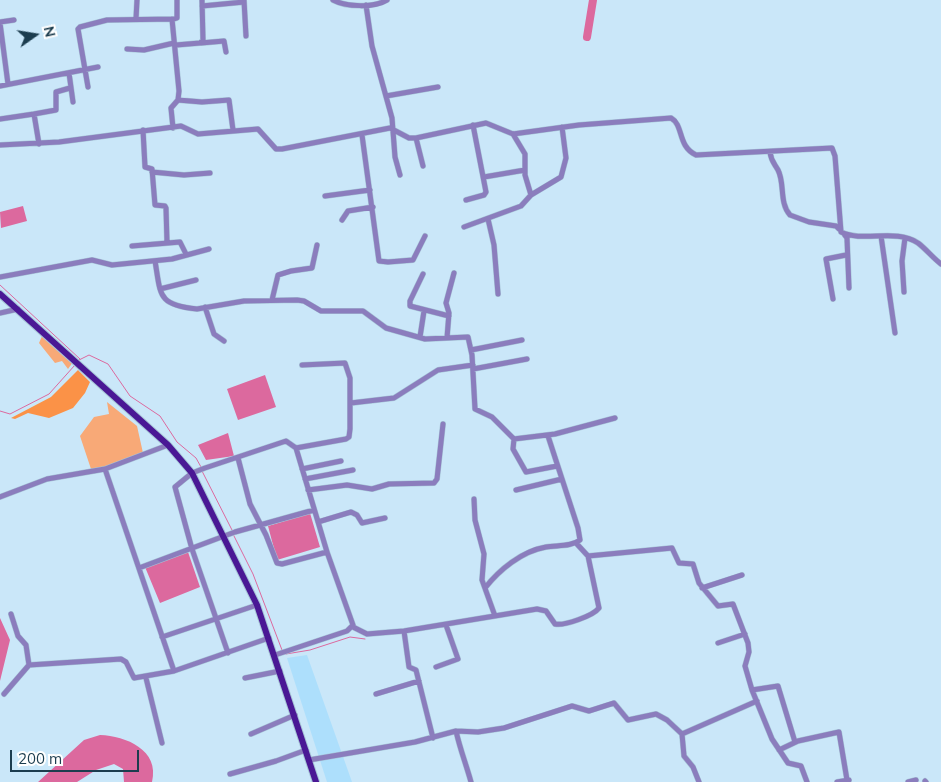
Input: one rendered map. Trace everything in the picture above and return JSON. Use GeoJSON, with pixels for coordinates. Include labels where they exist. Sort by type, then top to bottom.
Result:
{"type":"FeatureCollection","features":[{"type":"Feature","properties":{"kind":"main road"},"geometry":{"type":"LineString","coordinates":[[0,294],[168,445],[195,472],[257,605],[269,638],[280,654],[280,671],[316,782]]}},
{"type":"Feature","properties":{"kind":"street"},"geometry":{"type":"LineString","coordinates":[[136,19],[137,0]]}},
{"type":"Feature","properties":{"kind":"street"},"geometry":{"type":"LineString","coordinates":[[88,87],[78,38],[78,29],[80,27],[107,20],[177,18],[177,0]]}},
{"type":"Feature","properties":{"kind":"street"},"geometry":{"type":"LineString","coordinates":[[333,0],[366,5],[376,5],[387,0]]}},
{"type":"Feature","properties":{"kind":"street"},"geometry":{"type":"LineString","coordinates":[[200,43],[203,40],[202,3],[244,1],[246,36]]}},
{"type":"Feature","properties":{"kind":"street"},"geometry":{"type":"LineString","coordinates":[[366,5],[372,46],[386,96],[392,128],[394,157],[400,175]]}},
{"type":"Feature","properties":{"kind":"street"},"geometry":{"type":"LineString","coordinates":[[172,19],[176,45],[178,100],[170,108],[173,128]]}},
{"type":"Feature","properties":{"kind":"street"},"geometry":{"type":"LineString","coordinates":[[8,84],[0,22],[14,20]]}},
{"type":"Feature","properties":{"kind":"street"},"geometry":{"type":"LineString","coordinates":[[127,49],[144,50],[174,43],[176,45],[224,42],[226,52]]}},
{"type":"Feature","properties":{"kind":"street"},"geometry":{"type":"LineString","coordinates":[[0,86],[98,67]]}},
{"type":"Feature","properties":{"kind":"street"},"geometry":{"type":"LineString","coordinates":[[69,73],[73,102]]}},
{"type":"Feature","properties":{"kind":"street"},"geometry":{"type":"LineString","coordinates":[[386,96],[438,87]]}},
{"type":"Feature","properties":{"kind":"street"},"geometry":{"type":"LineString","coordinates":[[0,119],[56,110],[56,92],[70,88]]}},
{"type":"Feature","properties":{"kind":"street"},"geometry":{"type":"LineString","coordinates":[[178,100],[202,102],[229,100],[233,130]]}},
{"type":"Feature","properties":{"kind":"street"},"geometry":{"type":"LineString","coordinates":[[34,114],[39,144]]}},
{"type":"Feature","properties":{"kind":"street"},"geometry":{"type":"LineString","coordinates":[[0,145],[39,144],[181,126],[198,134],[258,129],[276,149],[282,149],[392,128],[409,138],[416,138],[486,123],[513,134],[562,127],[671,118],[676,124],[686,148],[696,155],[832,148],[836,164],[839,229]]}},
{"type":"Feature","properties":{"kind":"street"},"geometry":{"type":"LineString","coordinates":[[466,200],[486,194],[473,125]]}},
{"type":"Feature","properties":{"kind":"street"},"geometry":{"type":"LineString","coordinates":[[464,227],[488,220],[521,206],[531,195],[556,182],[564,172],[566,158],[562,127]]}},
{"type":"Feature","properties":{"kind":"street"},"geometry":{"type":"LineString","coordinates":[[143,130],[145,167],[152,168],[155,205],[165,206],[166,208],[167,242]]}},
{"type":"Feature","properties":{"kind":"street"},"geometry":{"type":"LineString","coordinates":[[513,134],[525,154],[526,185],[531,195]]}},
{"type":"Feature","properties":{"kind":"street"},"geometry":{"type":"LineString","coordinates":[[362,135],[373,207],[378,258],[381,262],[413,260],[425,236]]}},
{"type":"Feature","properties":{"kind":"street"},"geometry":{"type":"LineString","coordinates":[[416,138],[423,166]]}},
{"type":"Feature","properties":{"kind":"street"},"geometry":{"type":"LineString","coordinates":[[770,152],[772,162],[778,170],[782,192],[790,216],[809,222],[836,226],[847,238],[848,288]]}},
{"type":"Feature","properties":{"kind":"street"},"geometry":{"type":"LineString","coordinates":[[484,176],[525,170]]}},
{"type":"Feature","properties":{"kind":"street"},"geometry":{"type":"LineString","coordinates":[[152,172],[184,175],[210,173]]}},
{"type":"Feature","properties":{"kind":"street"},"geometry":{"type":"LineString","coordinates":[[325,196],[370,190]]}},
{"type":"Feature","properties":{"kind":"street"},"geometry":{"type":"LineString","coordinates":[[342,220],[344,214],[351,209],[373,207]]}},
{"type":"Feature","properties":{"kind":"street"},"geometry":{"type":"LineString","coordinates":[[488,220],[494,245],[498,294]]}},
{"type":"Feature","properties":{"kind":"street"},"geometry":{"type":"LineString","coordinates":[[844,234],[905,238],[917,242],[941,264]]}},
{"type":"Feature","properties":{"kind":"street"},"geometry":{"type":"LineString","coordinates":[[881,236],[895,333]]}},
{"type":"Feature","properties":{"kind":"street"},"geometry":{"type":"LineString","coordinates":[[904,292],[902,261],[905,238]]}},
{"type":"Feature","properties":{"kind":"street"},"geometry":{"type":"LineString","coordinates":[[132,246],[180,242],[186,254]]}},
{"type":"Feature","properties":{"kind":"street"},"geometry":{"type":"LineString","coordinates":[[272,300],[278,275],[291,270],[312,268],[317,245]]}},
{"type":"Feature","properties":{"kind":"street"},"geometry":{"type":"LineString","coordinates":[[0,277],[92,260],[112,265],[155,261],[209,249]]}},
{"type":"Feature","properties":{"kind":"street"},"geometry":{"type":"LineString","coordinates":[[833,299],[826,259],[846,255]]}},
{"type":"Feature","properties":{"kind":"street"},"geometry":{"type":"LineString","coordinates":[[155,261],[160,289],[165,301],[185,308],[272,300],[304,302],[321,311],[363,311],[386,328],[432,340],[468,337],[473,367],[475,409],[492,417],[514,439]]}},
{"type":"Feature","properties":{"kind":"street"},"geometry":{"type":"LineString","coordinates":[[447,338],[449,316],[446,303],[454,272]]}},
{"type":"Feature","properties":{"kind":"street"},"geometry":{"type":"LineString","coordinates":[[422,274],[410,304],[412,308],[449,316]]}},
{"type":"Feature","properties":{"kind":"street"},"geometry":{"type":"LineString","coordinates":[[160,289],[196,280]]}},
{"type":"Feature","properties":{"kind":"street"},"geometry":{"type":"LineString","coordinates":[[205,307],[214,334],[224,341]]}},
{"type":"Feature","properties":{"kind":"street"},"geometry":{"type":"LineString","coordinates":[[0,313],[18,310]]}},
{"type":"Feature","properties":{"kind":"street"},"geometry":{"type":"LineString","coordinates":[[420,337],[424,311]]}},
{"type":"Feature","properties":{"kind":"street"},"geometry":{"type":"LineString","coordinates":[[471,350],[522,340]]}},
{"type":"Feature","properties":{"kind":"street"},"geometry":{"type":"LineString","coordinates":[[351,403],[394,398],[438,370],[527,359]]}},
{"type":"Feature","properties":{"kind":"street"},"geometry":{"type":"LineString","coordinates":[[296,448],[348,438],[351,403],[350,378],[345,363],[302,365]]}},
{"type":"Feature","properties":{"kind":"street"},"geometry":{"type":"LineString","coordinates":[[514,439],[548,436],[615,418]]}},
{"type":"Feature","properties":{"kind":"street"},"geometry":{"type":"LineString","coordinates":[[308,490],[347,484],[372,489],[388,484],[434,483],[437,480],[443,424]]}},
{"type":"Feature","properties":{"kind":"street"},"geometry":{"type":"LineString","coordinates":[[487,586],[504,567],[534,551],[547,546],[580,540],[578,528],[548,436]]}},
{"type":"Feature","properties":{"kind":"street"},"geometry":{"type":"LineString","coordinates":[[514,439],[512,445],[515,454],[526,472],[557,466]]}},
{"type":"Feature","properties":{"kind":"street"},"geometry":{"type":"LineString","coordinates":[[228,653],[192,549],[175,489],[176,485],[195,472],[205,468],[286,441],[296,448],[352,628]]}},
{"type":"Feature","properties":{"kind":"street"},"geometry":{"type":"LineString","coordinates":[[0,497],[47,479],[105,469],[168,445]]}},
{"type":"Feature","properties":{"kind":"street"},"geometry":{"type":"LineString","coordinates":[[238,458],[250,504],[276,564],[327,552]]}},
{"type":"Feature","properties":{"kind":"street"},"geometry":{"type":"LineString","coordinates":[[302,469],[341,461]]}},
{"type":"Feature","properties":{"kind":"street"},"geometry":{"type":"LineString","coordinates":[[105,469],[174,671]]}},
{"type":"Feature","properties":{"kind":"street"},"geometry":{"type":"LineString","coordinates":[[305,479],[353,470]]}},
{"type":"Feature","properties":{"kind":"street"},"geometry":{"type":"LineString","coordinates":[[516,490],[562,479]]}},
{"type":"Feature","properties":{"kind":"street"},"geometry":{"type":"LineString","coordinates":[[474,499],[475,520],[484,554],[481,575],[487,586],[495,616]]}},
{"type":"Feature","properties":{"kind":"street"},"geometry":{"type":"LineString","coordinates":[[139,568],[235,532],[314,510]]}},
{"type":"Feature","properties":{"kind":"street"},"geometry":{"type":"LineString","coordinates":[[318,522],[351,512],[357,515],[362,523],[385,518]]}},
{"type":"Feature","properties":{"kind":"street"},"geometry":{"type":"LineString","coordinates":[[352,628],[368,634],[404,631],[542,610],[558,625],[595,613],[599,608],[588,556],[576,542]]}},
{"type":"Feature","properties":{"kind":"street"},"geometry":{"type":"LineString","coordinates":[[588,556],[672,548],[679,563],[693,564],[702,588],[719,606],[733,604],[745,634],[749,652],[745,666],[752,690],[769,733],[788,763],[801,766],[807,782]]}},
{"type":"Feature","properties":{"kind":"street"},"geometry":{"type":"LineString","coordinates":[[702,588],[742,575]]}},
{"type":"Feature","properties":{"kind":"street"},"geometry":{"type":"LineString","coordinates":[[162,637],[257,605]]}},
{"type":"Feature","properties":{"kind":"street"},"geometry":{"type":"LineString","coordinates":[[11,614],[18,636],[26,645],[29,665]]}},
{"type":"Feature","properties":{"kind":"street"},"geometry":{"type":"LineString","coordinates":[[436,667],[458,659],[446,625]]}},
{"type":"Feature","properties":{"kind":"street"},"geometry":{"type":"LineString","coordinates":[[280,654],[352,628]]}},
{"type":"Feature","properties":{"kind":"street"},"geometry":{"type":"LineString","coordinates":[[404,631],[409,667],[416,670],[433,738]]}},
{"type":"Feature","properties":{"kind":"street"},"geometry":{"type":"LineString","coordinates":[[718,643],[745,634]]}},
{"type":"Feature","properties":{"kind":"street"},"geometry":{"type":"LineString","coordinates":[[4,694],[29,665],[121,659],[126,662],[134,678],[146,678],[174,671],[269,638]]}},
{"type":"Feature","properties":{"kind":"street"},"geometry":{"type":"LineString","coordinates":[[245,678],[280,671]]}},
{"type":"Feature","properties":{"kind":"street"},"geometry":{"type":"LineString","coordinates":[[146,678],[162,743]]}},
{"type":"Feature","properties":{"kind":"street"},"geometry":{"type":"LineString","coordinates":[[376,694],[418,681]]}},
{"type":"Feature","properties":{"kind":"street"},"geometry":{"type":"LineString","coordinates":[[752,690],[778,686],[796,742]]}},
{"type":"Feature","properties":{"kind":"street"},"geometry":{"type":"LineString","coordinates":[[682,734],[757,701]]}},
{"type":"Feature","properties":{"kind":"street"},"geometry":{"type":"LineString","coordinates":[[309,760],[433,738],[456,731],[489,731],[572,706],[589,711],[614,703],[617,704],[625,719],[632,720],[659,715],[667,720],[682,734],[684,756],[693,767],[699,782]]}},
{"type":"Feature","properties":{"kind":"street"},"geometry":{"type":"LineString","coordinates":[[250,734],[295,715]]}},
{"type":"Feature","properties":{"kind":"street"},"geometry":{"type":"LineString","coordinates":[[456,731],[461,752],[465,756],[470,782]]}},
{"type":"Feature","properties":{"kind":"street"},"geometry":{"type":"LineString","coordinates":[[779,750],[796,742],[839,732],[849,781],[837,782]]}},
{"type":"Feature","properties":{"kind":"street"},"geometry":{"type":"LineString","coordinates":[[230,774],[276,762],[306,750]]}},
{"type":"Feature","properties":{"kind":"street"},"geometry":{"type":"LineString","coordinates":[[908,782],[916,780]]}},
{"type":"Feature","properties":{"kind":"shaded area"},"geometry":{"type":"Polygon","coordinates":[[[23,206],[27,221],[1,228],[0,212],[23,206]]]}},
{"type":"Feature","properties":{"kind":"shaded area"},"geometry":{"type":"Polygon","coordinates":[[[43,334],[73,362],[68,369],[62,361],[55,363],[39,343],[43,334]]]}},
{"type":"Feature","properties":{"kind":"shaded area"},"geometry":{"type":"Polygon","coordinates":[[[78,370],[90,382],[85,393],[73,408],[49,418],[28,413],[15,419],[11,418],[51,397],[78,370]]]}},
{"type":"Feature","properties":{"kind":"shaded area"},"geometry":{"type":"Polygon","coordinates":[[[265,375],[276,407],[238,420],[227,389],[265,375]]]}},
{"type":"Feature","properties":{"kind":"shaded area"},"geometry":{"type":"Polygon","coordinates":[[[107,402],[137,426],[143,453],[102,470],[91,469],[80,436],[94,417],[109,414],[107,402]]]}},
{"type":"Feature","properties":{"kind":"shaded area"},"geometry":{"type":"Polygon","coordinates":[[[228,433],[234,456],[206,460],[198,445],[228,433]]]}},
{"type":"Feature","properties":{"kind":"shaded area"},"geometry":{"type":"Polygon","coordinates":[[[310,513],[320,547],[277,560],[268,526],[310,513]]]}},
{"type":"Feature","properties":{"kind":"shaded area"},"geometry":{"type":"Polygon","coordinates":[[[188,552],[200,587],[160,603],[145,567],[188,552]]]}},
{"type":"Feature","properties":{"kind":"shaded area"},"geometry":{"type":"Polygon","coordinates":[[[0,618],[10,640],[0,681],[0,618]]]}},
{"type":"Feature","properties":{"kind":"shaded area"},"geometry":{"type":"Polygon","coordinates":[[[307,655],[352,782],[327,782],[287,658],[307,655]]]}},
{"type":"Feature","properties":{"kind":"shaded area"},"geometry":{"type":"Polygon","coordinates":[[[100,735],[120,738],[139,747],[146,753],[151,761],[153,771],[152,782],[124,782],[123,769],[114,764],[96,770],[77,782],[38,782],[84,740],[100,735]]]}},
{"type":"Feature","properties":{"kind":"waterway"},"geometry":{"type":"LineString","coordinates":[[587,37],[593,0]]}},
{"type":"Feature","properties":{"kind":"waterway"},"geometry":{"type":"LineString","coordinates":[[0,285],[80,359]]}},
{"type":"Feature","properties":{"kind":"waterway"},"geometry":{"type":"LineString","coordinates":[[79,360],[89,355],[108,364],[130,396],[160,416],[177,442],[196,458],[201,467]]}},
{"type":"Feature","properties":{"kind":"waterway"},"geometry":{"type":"LineString","coordinates":[[0,411],[10,414],[49,394],[75,365]]}},
{"type":"Feature","properties":{"kind":"waterway"},"geometry":{"type":"LineString","coordinates":[[202,471],[232,530]]}},
{"type":"Feature","properties":{"kind":"waterway"},"geometry":{"type":"LineString","coordinates":[[233,534],[253,574],[282,650]]}},
{"type":"Feature","properties":{"kind":"waterway"},"geometry":{"type":"LineString","coordinates":[[286,654],[310,650],[350,637],[365,639]]}}]}
